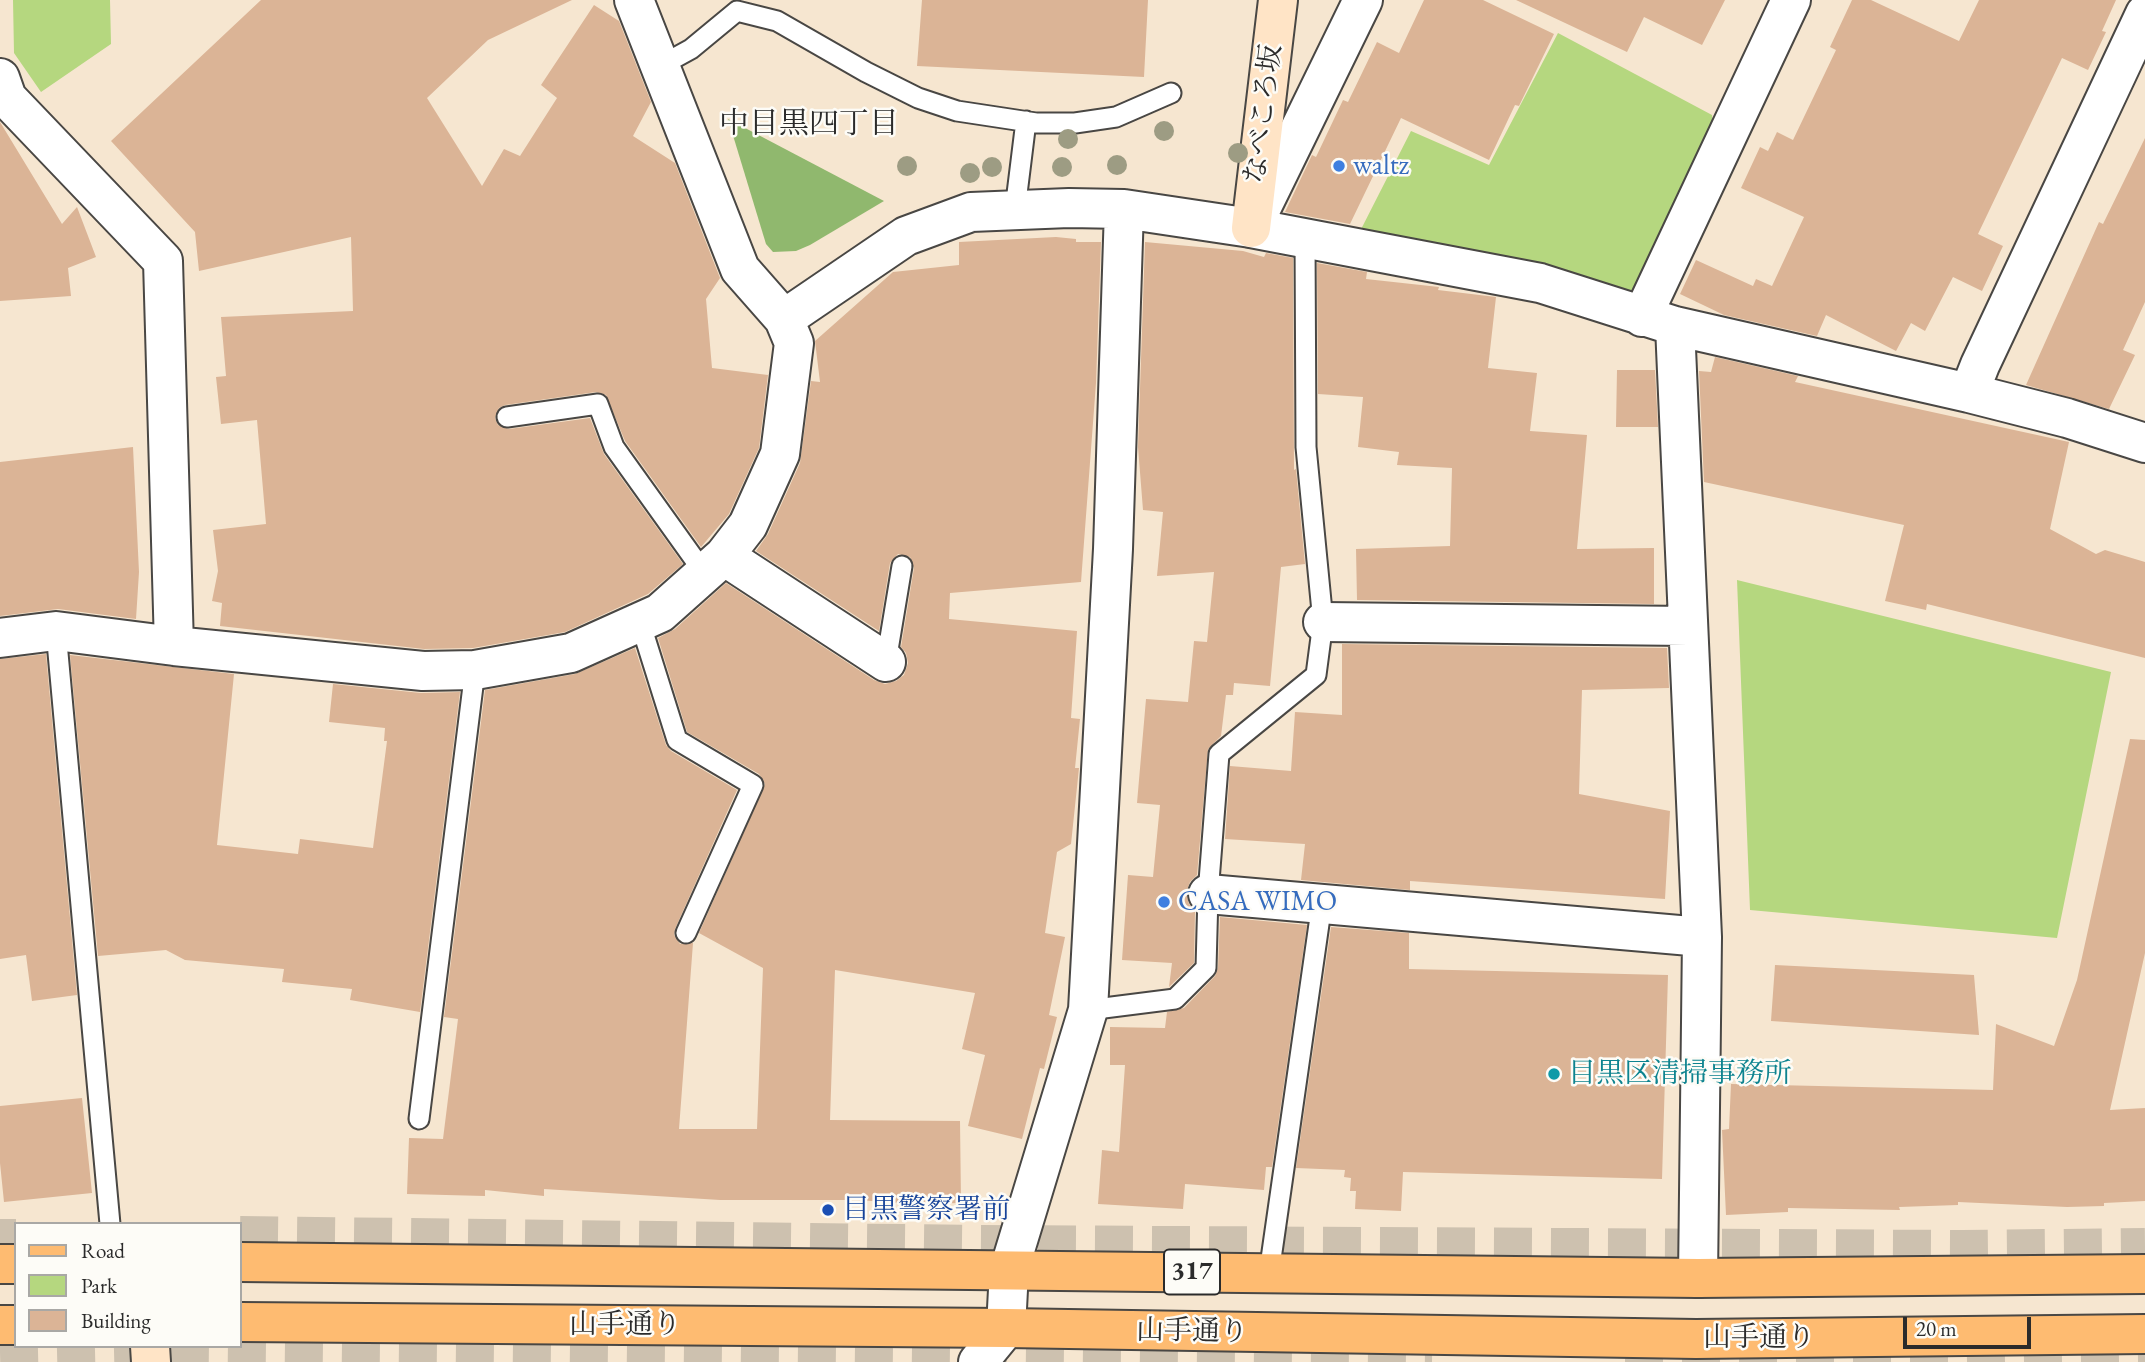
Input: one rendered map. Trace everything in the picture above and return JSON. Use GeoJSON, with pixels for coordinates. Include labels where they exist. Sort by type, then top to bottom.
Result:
{"type":"FeatureCollection","features":[{"type":"Feature","properties":{"kind":"main road","name":"山手通り"},"geometry":{"type":"LineString","coordinates":[[242,1262],[1698,1278],[2145,1274]]}},
{"type":"Feature","properties":{"kind":"main road","name":"山手通り"},"geometry":{"type":"LineString","coordinates":[[242,1322],[1006,1328],[1696,1339],[1905,1350],[2145,1334]]}},
{"type":"Feature","properties":{"kind":"street"},"geometry":{"type":"LineString","coordinates":[[0,638],[56,631],[174,646],[423,671],[475,670],[571,653],[660,613],[715,565],[748,525],[780,454],[794,343],[784,319],[740,269],[634,0]]}},
{"type":"Feature","properties":{"kind":"street","name":"なべころ坂"},"geometry":{"type":"LineString","coordinates":[[1251,228],[1278,0]]}},
{"type":"Feature","properties":{"kind":"street"},"geometry":{"type":"LineString","coordinates":[[1251,228],[1363,0]]}},
{"type":"Feature","properties":{"kind":"street"},"geometry":{"type":"LineString","coordinates":[[1698,1278],[1702,937],[1688,626],[1658,321],[1790,0]]}},
{"type":"Feature","properties":{"kind":"street"},"geometry":{"type":"LineString","coordinates":[[1969,393],[2145,14]]}},
{"type":"Feature","properties":{"kind":"street"},"geometry":{"type":"LineString","coordinates":[[0,78],[7,98],[163,261],[174,646]]}},
{"type":"Feature","properties":{"kind":"street"},"geometry":{"type":"LineString","coordinates":[[784,319],[906,236],[971,212],[1124,209],[1251,228],[1540,283],[1658,321],[1969,393],[2067,418],[2145,443]]}},
{"type":"Feature","properties":{"kind":"street"},"geometry":{"type":"LineString","coordinates":[[978,1362],[1006,1328],[1009,1269],[1088,1010],[1113,549],[1124,209]]}},
{"type":"Feature","properties":{"kind":"street"},"geometry":{"type":"LineString","coordinates":[[715,565],[886,663]]}},
{"type":"Feature","properties":{"kind":"street"},"geometry":{"type":"LineString","coordinates":[[1323,622],[1688,626]]}},
{"type":"Feature","properties":{"kind":"street"},"geometry":{"type":"LineString","coordinates":[[1208,894],[1702,937]]}},
{"type":"Feature","properties":{"kind":"lane"},"geometry":{"type":"LineString","coordinates":[[660,66],[691,49],[738,6],[778,21],[866,72],[918,98],[957,111],[1026,121],[1075,123],[1116,117],[1171,93]]}},
{"type":"Feature","properties":{"kind":"lane"},"geometry":{"type":"LineString","coordinates":[[1015,210],[1026,121]]}},
{"type":"Feature","properties":{"kind":"lane"},"geometry":{"type":"LineString","coordinates":[[1088,1010],[1175,999],[1206,968],[1208,894],[1219,754],[1316,675],[1323,622],[1306,447],[1305,238]]}},
{"type":"Feature","properties":{"kind":"lane"},"geometry":{"type":"LineString","coordinates":[[507,417],[598,404],[614,447],[715,565]]}},
{"type":"Feature","properties":{"kind":"lane"},"geometry":{"type":"LineString","coordinates":[[886,663],[902,566]]}},
{"type":"Feature","properties":{"kind":"lane"},"geometry":{"type":"LineString","coordinates":[[640,622],[677,740],[753,785],[686,933]]}},
{"type":"Feature","properties":{"kind":"lane"},"geometry":{"type":"LineString","coordinates":[[56,631],[110,1222]]}},
{"type":"Feature","properties":{"kind":"lane"},"geometry":{"type":"LineString","coordinates":[[419,1119],[475,670]]}},
{"type":"Feature","properties":{"kind":"lane"},"geometry":{"type":"LineString","coordinates":[[1269,1273],[1322,903]]}},
{"type":"Feature","properties":{"kind":"green space"},"geometry":{"type":"Polygon","coordinates":[[[13,0],[110,0],[111,44],[41,92],[14,53],[13,0]]]}},
{"type":"Feature","properties":{"kind":"green space"},"geometry":{"type":"Polygon","coordinates":[[[1558,33],[1712,115],[1715,144],[1637,287],[1621,298],[1352,247],[1411,131],[1489,165],[1558,33]]]}},
{"type":"Feature","properties":{"kind":"green space"},"geometry":{"type":"Polygon","coordinates":[[[728,119],[884,201],[810,245],[796,251],[773,252],[766,244],[728,119]]]}},
{"type":"Feature","properties":{"kind":"green space"},"geometry":{"type":"Polygon","coordinates":[[[1737,580],[2111,672],[2057,938],[1750,910],[1737,580]]]}},
{"type":"Feature","properties":{"kind":"building"},"geometry":{"type":"Polygon","coordinates":[[[261,0],[572,0],[488,40],[427,98],[482,186],[504,149],[520,156],[557,98],[541,85],[594,5],[619,21],[651,102],[633,136],[675,163],[720,278],[706,299],[712,368],[768,375],[759,448],[729,514],[701,547],[625,441],[606,395],[596,392],[505,405],[499,408],[495,418],[498,425],[509,429],[590,418],[604,454],[683,564],[648,594],[565,632],[473,648],[424,649],[220,626],[222,603],[212,601],[218,571],[213,530],[266,524],[257,420],[221,424],[216,377],[226,376],[221,317],[353,311],[351,237],[199,271],[195,232],[111,141],[261,0]]]}},
{"type":"Feature","properties":{"kind":"building"},"geometry":{"type":"Polygon","coordinates":[[[922,0],[1148,0],[1144,77],[917,66],[922,0]]]}},
{"type":"Feature","properties":{"kind":"building"},"geometry":{"type":"Polygon","coordinates":[[[1424,0],[1483,0],[1554,34],[1519,106],[1515,105],[1489,160],[1401,118],[1350,224],[1285,212],[1312,155],[1316,157],[1343,100],[1348,102],[1377,42],[1399,53],[1424,0]]]}},
{"type":"Feature","properties":{"kind":"building"},"geometry":{"type":"Polygon","coordinates":[[[1516,0],[1725,0],[1702,45],[1644,17],[1627,52],[1516,0]]]}},
{"type":"Feature","properties":{"kind":"building"},"geometry":{"type":"Polygon","coordinates":[[[1852,0],[1871,0],[1959,41],[1979,0],[2116,0],[2102,31],[2106,32],[2088,70],[2062,58],[1978,234],[2003,246],[1982,291],[1953,277],[1925,331],[1911,323],[1896,351],[1826,315],[1817,336],[1724,315],[1680,294],[1696,260],[1753,286],[1756,279],[1772,286],[1804,217],[1741,188],[1760,147],[1768,151],[1777,132],[1793,140],[1836,50],[1830,47],[1852,0]]]}},
{"type":"Feature","properties":{"kind":"building"},"geometry":{"type":"Polygon","coordinates":[[[0,122],[62,224],[77,207],[96,257],[68,268],[71,296],[0,301],[0,122]]]}},
{"type":"Feature","properties":{"kind":"building"},"geometry":{"type":"Polygon","coordinates":[[[2145,138],[2145,302],[2123,350],[2135,355],[2109,409],[2026,385],[2099,222],[2103,224],[2145,138]]]}},
{"type":"Feature","properties":{"kind":"building"},"geometry":{"type":"Polygon","coordinates":[[[1056,237],[1076,239],[1076,242],[1101,242],[1096,383],[1081,582],[950,593],[949,619],[1077,631],[1071,718],[1080,719],[1075,768],[1079,768],[1071,844],[1057,852],[1045,933],[1065,937],[1049,1015],[1057,1017],[1044,1069],[1040,1068],[1022,1139],[968,1126],[985,1055],[962,1049],[975,993],[835,970],[830,1120],[960,1121],[961,1203],[720,1200],[544,1189],[544,1196],[485,1190],[485,1196],[407,1194],[409,1138],[443,1139],[458,1019],[444,1017],[485,690],[575,674],[635,648],[666,745],[671,751],[737,790],[675,929],[674,935],[680,944],[693,943],[679,1129],[757,1129],[763,968],[699,933],[765,784],[759,774],[687,732],[658,638],[675,629],[726,583],[874,680],[885,684],[904,675],[908,663],[906,653],[901,647],[914,568],[910,557],[898,554],[890,563],[879,631],[756,551],[768,534],[800,463],[811,381],[820,382],[815,341],[893,272],[959,265],[959,242],[1056,237]]]}},
{"type":"Feature","properties":{"kind":"building"},"geometry":{"type":"Polygon","coordinates":[[[1145,242],[1243,251],[1264,257],[1266,253],[1293,258],[1294,470],[1296,469],[1305,564],[1281,567],[1270,686],[1234,683],[1233,695],[1226,695],[1221,736],[1208,749],[1197,875],[1190,882],[1186,893],[1195,912],[1194,963],[1169,987],[1172,963],[1122,960],[1128,875],[1153,877],[1160,805],[1137,803],[1146,699],[1188,702],[1194,641],[1207,642],[1214,572],[1157,576],[1163,512],[1143,510],[1138,447],[1145,242]]]}},
{"type":"Feature","properties":{"kind":"building"},"geometry":{"type":"Polygon","coordinates":[[[1317,263],[1367,272],[1366,279],[1496,297],[1488,368],[1537,373],[1530,431],[1587,435],[1577,549],[1654,548],[1654,604],[1357,600],[1356,549],[1450,546],[1452,468],[1397,465],[1399,452],[1358,447],[1363,397],[1318,394],[1317,263]]]}},
{"type":"Feature","properties":{"kind":"building"},"geometry":{"type":"Polygon","coordinates":[[[1715,357],[1798,376],[1795,382],[2069,442],[2050,529],[2096,554],[2105,550],[2145,562],[2145,658],[1927,604],[1926,610],[1885,601],[1904,525],[1704,482],[1699,371],[1711,372],[1715,357]]]}},
{"type":"Feature","properties":{"kind":"building"},"geometry":{"type":"Polygon","coordinates":[[[1617,370],[1655,370],[1658,427],[1616,427],[1617,370]]]}},
{"type":"Feature","properties":{"kind":"building"},"geometry":{"type":"Polygon","coordinates":[[[133,447],[139,572],[136,619],[58,609],[0,616],[0,462],[133,447]]]}},
{"type":"Feature","properties":{"kind":"building"},"geometry":{"type":"Polygon","coordinates":[[[1342,644],[1667,648],[1669,688],[1582,690],[1579,794],[1670,811],[1665,899],[1410,881],[1410,890],[1301,880],[1305,844],[1225,839],[1230,766],[1291,771],[1295,712],[1342,715],[1342,644]]]}},
{"type":"Feature","properties":{"kind":"building"},"geometry":{"type":"Polygon","coordinates":[[[46,654],[77,995],[32,1001],[26,955],[0,959],[0,659],[46,654]]]}},
{"type":"Feature","properties":{"kind":"building"},"geometry":{"type":"Polygon","coordinates":[[[70,655],[234,674],[217,845],[298,854],[300,839],[373,848],[387,741],[384,741],[385,728],[329,722],[333,684],[421,693],[460,692],[420,1012],[350,1000],[352,989],[282,982],[284,969],[185,960],[166,950],[98,956],[70,655]]]}},
{"type":"Feature","properties":{"kind":"building"},"geometry":{"type":"Polygon","coordinates":[[[2130,739],[2145,740],[2145,953],[2110,1110],[2145,1108],[2145,1201],[2067,1207],[1958,1202],[1958,1205],[1899,1207],[1900,1210],[1788,1208],[1788,1212],[1726,1215],[1722,1130],[1729,1129],[1731,1084],[1993,1090],[1996,1024],[2054,1046],[2077,980],[2130,739]]]}},
{"type":"Feature","properties":{"kind":"building"},"geometry":{"type":"Polygon","coordinates":[[[1220,917],[1307,925],[1272,1167],[1266,1167],[1264,1190],[1185,1184],[1183,1209],[1098,1204],[1102,1150],[1119,1152],[1125,1065],[1110,1065],[1110,1027],[1165,1028],[1167,1012],[1184,1008],[1215,976],[1218,968],[1220,917]]]}},
{"type":"Feature","properties":{"kind":"building"},"geometry":{"type":"Polygon","coordinates":[[[1331,927],[1409,933],[1409,969],[1668,975],[1662,1179],[1403,1172],[1401,1211],[1355,1209],[1356,1191],[1350,1191],[1351,1178],[1344,1177],[1345,1170],[1296,1168],[1331,927]]]}},
{"type":"Feature","properties":{"kind":"building"},"geometry":{"type":"Polygon","coordinates":[[[1775,965],[1974,975],[1979,1035],[1771,1021],[1775,965]]]}},
{"type":"Feature","properties":{"kind":"building"},"geometry":{"type":"Polygon","coordinates":[[[82,1098],[92,1193],[4,1202],[0,1163],[0,1106],[82,1098]]]}},
{"type":"Feature","properties":{"kind":"tunnel"},"geometry":{"type":"LineString","coordinates":[[242,1235],[977,1244],[1962,1249],[2145,1247]]}},
{"type":"Feature","properties":{"kind":"tunnel"},"geometry":{"type":"LineString","coordinates":[[0,1238],[14,1238]]}},
{"type":"Feature","properties":{"kind":"tunnel"},"geometry":{"type":"LineString","coordinates":[[242,1347],[1432,1362]]}},
{"type":"Feature","properties":{"kind":"tunnel"},"geometry":{"type":"LineString","coordinates":[[0,1352],[162,1348]]}},
{"type":"Feature","properties":{"kind":"tunnel"},"geometry":{"type":"LineString","coordinates":[[1625,1362],[2145,1359]]}},
{"type":"Feature","properties":{"kind":"place","name":"waltz"},"geometry":{"type":"Point","coordinates":[1339,166]}},
{"type":"Feature","properties":{"kind":"place","name":"CASA WIMO"},"geometry":{"type":"Point","coordinates":[1164,902]}},
{"type":"Feature","properties":{"kind":"place","name":"目黒区清掃事務所"},"geometry":{"type":"Point","coordinates":[1554,1074]}},
{"type":"Feature","properties":{"kind":"place","name":"目黒警察署前"},"geometry":{"type":"Point","coordinates":[828,1210]}},
{"type":"Feature","properties":{"kind":"district","name":"中目黒四丁目"},"geometry":{"type":"Point","coordinates":[809,125]}}]}
